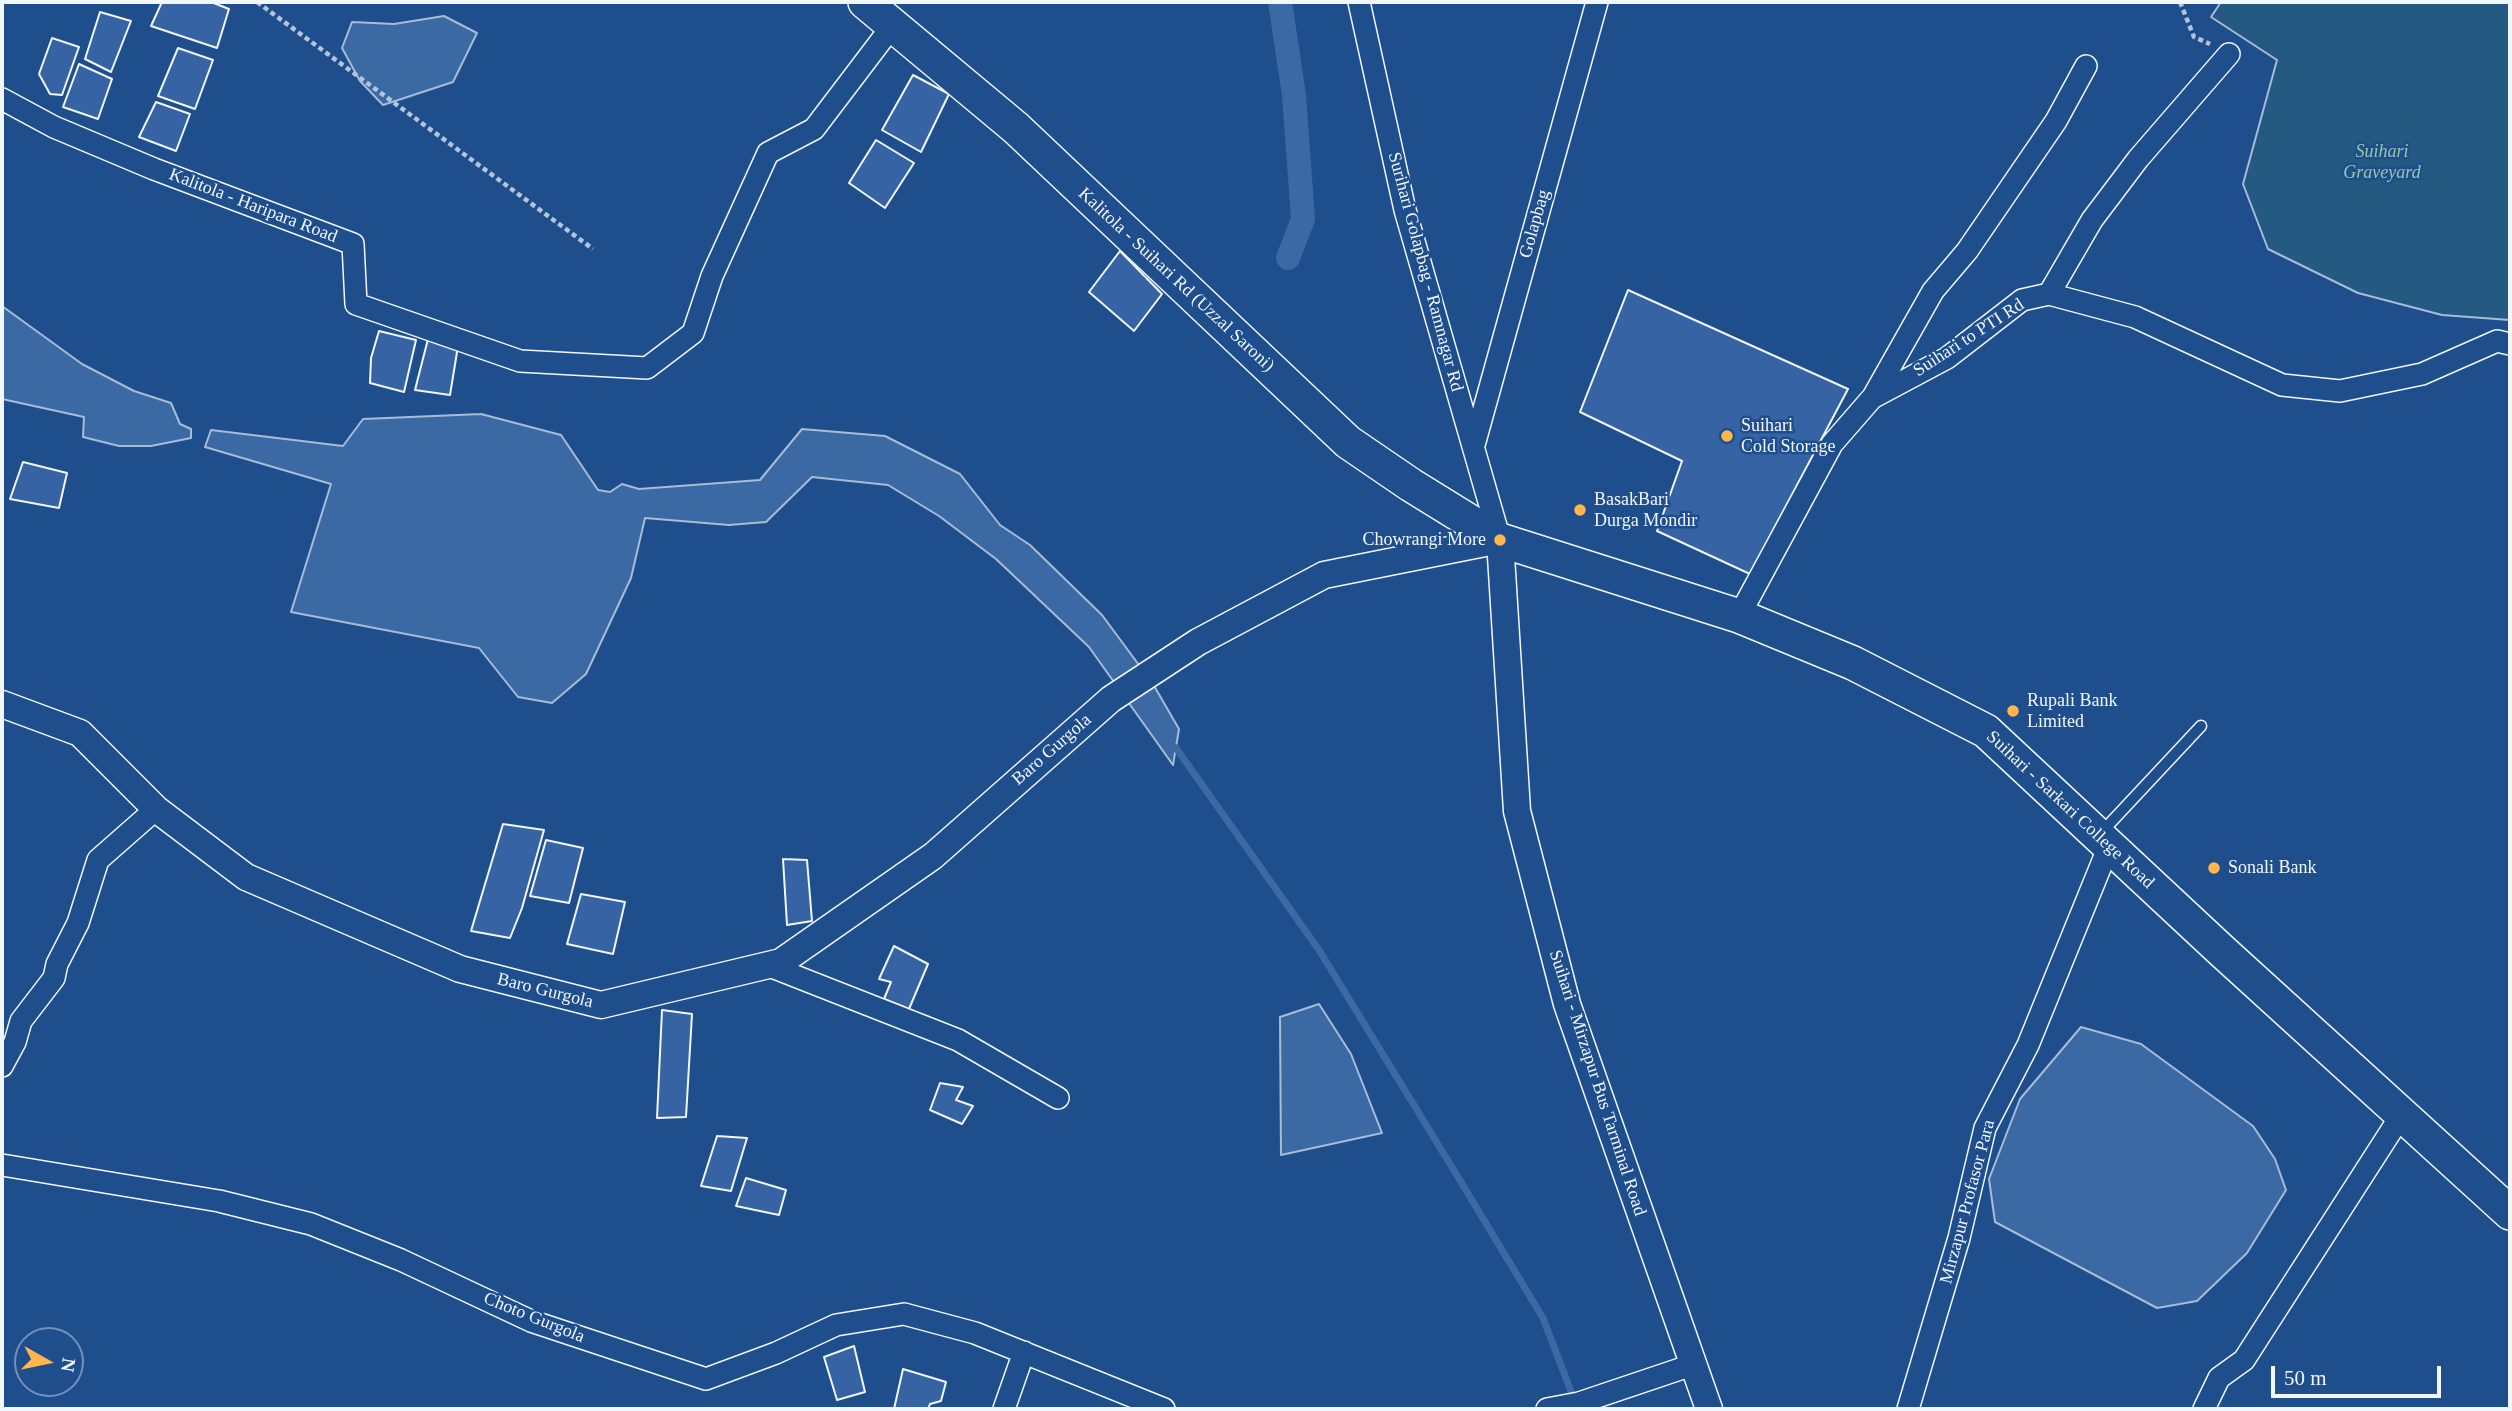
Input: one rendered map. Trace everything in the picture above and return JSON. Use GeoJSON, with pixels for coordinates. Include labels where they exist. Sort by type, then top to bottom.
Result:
{"type":"FeatureCollection","features":[{"type":"Feature","properties":{"kind":"highway","name":"Kalitola - Suihari Rd (Uzzal Saroni)"},"geometry":{"type":"LineString","coordinates":[[865,2],[1016,128],[1348,442],[1500,540]]}},
{"type":"Feature","properties":{"kind":"highway","name":"Suihari - Sarkari College Road"},"geometry":{"type":"LineString","coordinates":[[1500,540],[1739,616],[1853,663],[1986,731],[2510,1213]]}},
{"type":"Feature","properties":{"kind":"street","name":"Surihari Golapbag - Ramnagar Rd"},"geometry":{"type":"LineString","coordinates":[[1359,2],[1405,210],[1500,540]]}},
{"type":"Feature","properties":{"kind":"street","name":"Golapbag"},"geometry":{"type":"LineString","coordinates":[[1473,447],[1597,2]]}},
{"type":"Feature","properties":{"kind":"street","name":"Kalitola - Haripara Road"},"geometry":{"type":"LineString","coordinates":[[2,99],[54,127],[153,169],[353,244],[356,303],[520,360],[647,368],[693,333],[712,276],[768,153],[814,129],[893,25]]}},
{"type":"Feature","properties":{"kind":"street"},"geometry":{"type":"LineString","coordinates":[[2229,54],[2138,159],[2092,220],[2049,294],[2135,317],[2282,385],[2340,391],[2422,374],[2497,341],[2510,344]]}},
{"type":"Feature","properties":{"kind":"street"},"geometry":{"type":"LineString","coordinates":[[1872,398],[1933,291],[1967,251],[2056,121],[2086,66]]}},
{"type":"Feature","properties":{"kind":"street","name":"Suihari to PTI Rd"},"geometry":{"type":"LineString","coordinates":[[1739,616],[1832,444],[1872,398],[1947,358],[2022,300],[2049,294]]}},
{"type":"Feature","properties":{"kind":"street","name":"Baro Gurgola"},"geometry":{"type":"LineString","coordinates":[[2,704],[80,733],[156,809],[246,877],[460,969],[601,1005],[781,961],[933,856],[1111,699],[1198,642],[1324,575],[1500,540]]}},
{"type":"Feature","properties":{"kind":"street","name":"Suihari - Mirzapur Bus Tarminal Road"},"geometry":{"type":"LineString","coordinates":[[1500,540],[1517,811],[1567,1004],[1709,1409]]}},
{"type":"Feature","properties":{"kind":"street"},"geometry":{"type":"LineString","coordinates":[[2,1066],[15,1042],[21,1021],[54,978],[57,964],[78,923],[98,860],[156,809]]}},
{"type":"Feature","properties":{"kind":"street","name":"Mirzapur Profasor Para"},"geometry":{"type":"LineString","coordinates":[[1908,1409],[1959,1238],[1985,1128],[2028,1045],[2103,841]]}},
{"type":"Feature","properties":{"kind":"street"},"geometry":{"type":"LineString","coordinates":[[766,965],[958,1040],[1058,1098]]}},
{"type":"Feature","properties":{"kind":"street"},"geometry":{"type":"LineString","coordinates":[[2204,1409],[2219,1378],[2244,1360],[2402,1114]]}},
{"type":"Feature","properties":{"kind":"street","name":"Choto Gurgola"},"geometry":{"type":"LineString","coordinates":[[2,1165],[219,1201],[311,1224],[401,1260],[531,1321],[706,1379],[776,1353],[836,1325],[904,1314],[975,1332],[1164,1409]]}},
{"type":"Feature","properties":{"kind":"street"},"geometry":{"type":"LineString","coordinates":[[1004,1409],[1024,1352]]}},
{"type":"Feature","properties":{"kind":"street"},"geometry":{"type":"LineString","coordinates":[[1553,1408],[1692,1365]]}},
{"type":"Feature","properties":{"kind":"lane"},"geometry":{"type":"LineString","coordinates":[[2103,841],[2201,726]]}},
{"type":"Feature","properties":{"kind":"path"},"geometry":{"type":"LineString","coordinates":[[257,2],[593,249]]}},
{"type":"Feature","properties":{"kind":"path"},"geometry":{"type":"LineString","coordinates":[[2180,2],[2194,37],[2229,54]]}},
{"type":"Feature","properties":{"kind":"green space","name":"Suihari Graveyard"},"geometry":{"type":"Polygon","coordinates":[[[2221,2],[2510,2],[2510,320],[2442,315],[2358,293],[2268,249],[2243,184],[2277,60],[2211,17],[2221,2]]]}},
{"type":"Feature","properties":{"kind":"shaded area"},"geometry":{"type":"Polygon","coordinates":[[[444,16],[477,33],[453,82],[383,105],[360,81],[342,48],[352,22],[394,24],[444,16]]]}},
{"type":"Feature","properties":{"kind":"shaded area"},"geometry":{"type":"Polygon","coordinates":[[[2,306],[82,364],[134,391],[171,403],[180,424],[191,429],[191,438],[151,446],[119,446],[83,437],[84,417],[2,399],[2,306]]]}},
{"type":"Feature","properties":{"kind":"shaded area"},"geometry":{"type":"Polygon","coordinates":[[[481,414],[561,435],[598,490],[610,492],[622,484],[639,489],[760,480],[802,429],[885,436],[960,474],[1000,525],[1030,545],[1102,615],[1153,684],[1179,729],[1173,765],[1089,647],[996,559],[939,516],[888,485],[812,477],[766,522],[729,525],[645,518],[631,578],[586,674],[552,703],[518,697],[479,648],[291,612],[331,484],[205,447],[211,430],[343,446],[363,419],[481,414]]]}},
{"type":"Feature","properties":{"kind":"shaded area"},"geometry":{"type":"Polygon","coordinates":[[[1319,1004],[1351,1054],[1382,1133],[1281,1155],[1280,1017],[1319,1004]]]}},
{"type":"Feature","properties":{"kind":"shaded area"},"geometry":{"type":"Polygon","coordinates":[[[2081,1027],[2141,1044],[2253,1126],[2275,1159],[2286,1190],[2247,1253],[2197,1301],[2157,1308],[1995,1222],[1989,1179],[2020,1099],[2081,1027]]]}},
{"type":"Feature","properties":{"kind":"building"},"geometry":{"type":"Polygon","coordinates":[[[162,2],[211,2],[229,9],[217,48],[151,26],[162,2]]]}},
{"type":"Feature","properties":{"kind":"building"},"geometry":{"type":"Polygon","coordinates":[[[100,12],[131,21],[111,72],[85,59],[100,12]]]}},
{"type":"Feature","properties":{"kind":"building"},"geometry":{"type":"Polygon","coordinates":[[[52,38],[79,47],[62,95],[50,94],[39,74],[52,38]]]}},
{"type":"Feature","properties":{"kind":"building"},"geometry":{"type":"Polygon","coordinates":[[[178,48],[213,60],[195,109],[158,96],[178,48]]]}},
{"type":"Feature","properties":{"kind":"building"},"geometry":{"type":"Polygon","coordinates":[[[79,64],[112,79],[98,119],[63,107],[79,64]]]}},
{"type":"Feature","properties":{"kind":"building"},"geometry":{"type":"Polygon","coordinates":[[[913,75],[949,94],[921,152],[882,130],[913,75]]]}},
{"type":"Feature","properties":{"kind":"building"},"geometry":{"type":"Polygon","coordinates":[[[156,102],[190,114],[176,151],[139,137],[156,102]]]}},
{"type":"Feature","properties":{"kind":"building"},"geometry":{"type":"Polygon","coordinates":[[[876,140],[914,163],[885,208],[849,183],[876,140]]]}},
{"type":"Feature","properties":{"kind":"building"},"geometry":{"type":"Polygon","coordinates":[[[1120,251],[1162,294],[1134,331],[1089,292],[1120,251]]]}},
{"type":"Feature","properties":{"kind":"building","name":"Suihari Cold Storage"},"geometry":{"type":"Polygon","coordinates":[[[1628,290],[1848,389],[1750,574],[1657,531],[1682,461],[1580,412],[1628,290]]]}},
{"type":"Feature","properties":{"kind":"building"},"geometry":{"type":"Polygon","coordinates":[[[379,331],[416,340],[404,392],[370,383],[371,358],[379,331]]]}},
{"type":"Feature","properties":{"kind":"building"},"geometry":{"type":"Polygon","coordinates":[[[428,339],[458,346],[450,395],[415,390],[428,339]]]}},
{"type":"Feature","properties":{"kind":"building"},"geometry":{"type":"Polygon","coordinates":[[[23,462],[67,473],[59,508],[10,499],[23,462]]]}},
{"type":"Feature","properties":{"kind":"building"},"geometry":{"type":"Polygon","coordinates":[[[503,824],[544,830],[522,908],[510,938],[471,931],[503,824]]]}},
{"type":"Feature","properties":{"kind":"building"},"geometry":{"type":"Polygon","coordinates":[[[546,840],[583,848],[569,903],[530,896],[546,840]]]}},
{"type":"Feature","properties":{"kind":"building"},"geometry":{"type":"Polygon","coordinates":[[[783,859],[807,860],[812,921],[787,925],[783,859]]]}},
{"type":"Feature","properties":{"kind":"building"},"geometry":{"type":"Polygon","coordinates":[[[581,894],[625,902],[613,954],[567,944],[581,894]]]}},
{"type":"Feature","properties":{"kind":"building"},"geometry":{"type":"Polygon","coordinates":[[[894,946],[928,964],[909,1009],[884,999],[891,982],[879,979],[894,946]]]}},
{"type":"Feature","properties":{"kind":"building"},"geometry":{"type":"Polygon","coordinates":[[[662,1010],[692,1014],[686,1117],[657,1118],[662,1010]]]}},
{"type":"Feature","properties":{"kind":"building"},"geometry":{"type":"Polygon","coordinates":[[[940,1083],[963,1087],[956,1100],[973,1106],[962,1124],[930,1110],[940,1083]]]}},
{"type":"Feature","properties":{"kind":"building"},"geometry":{"type":"Polygon","coordinates":[[[717,1136],[747,1138],[731,1191],[701,1186],[717,1136]]]}},
{"type":"Feature","properties":{"kind":"building"},"geometry":{"type":"Polygon","coordinates":[[[746,1178],[786,1190],[779,1215],[736,1206],[746,1178]]]}},
{"type":"Feature","properties":{"kind":"building"},"geometry":{"type":"Polygon","coordinates":[[[854,1346],[865,1392],[837,1400],[824,1357],[854,1346]]]}},
{"type":"Feature","properties":{"kind":"building"},"geometry":{"type":"Polygon","coordinates":[[[903,1369],[946,1382],[941,1401],[930,1404],[928,1409],[894,1409],[903,1369]]]}},
{"type":"Feature","properties":{"kind":"waterway"},"geometry":{"type":"LineString","coordinates":[[1280,2],[1294,95],[1303,219],[1288,258]]}},
{"type":"Feature","properties":{"kind":"waterway"},"geometry":{"type":"LineString","coordinates":[[1176,748],[1319,950],[1458,1177],[1543,1318],[1575,1402]]}},
{"type":"Feature","properties":{"kind":"place","name":"Suihari Cold Storage"},"geometry":{"type":"Point","coordinates":[1727,436]}},
{"type":"Feature","properties":{"kind":"place","name":"BasakBari Durga Mondir"},"geometry":{"type":"Point","coordinates":[1580,510]}},
{"type":"Feature","properties":{"kind":"place","name":"Chowrangi More"},"geometry":{"type":"Point","coordinates":[1500,540]}},
{"type":"Feature","properties":{"kind":"place","name":"Rupali Bank Limited"},"geometry":{"type":"Point","coordinates":[2013,711]}},
{"type":"Feature","properties":{"kind":"place","name":"Sonali Bank"},"geometry":{"type":"Point","coordinates":[2214,868]}}]}
